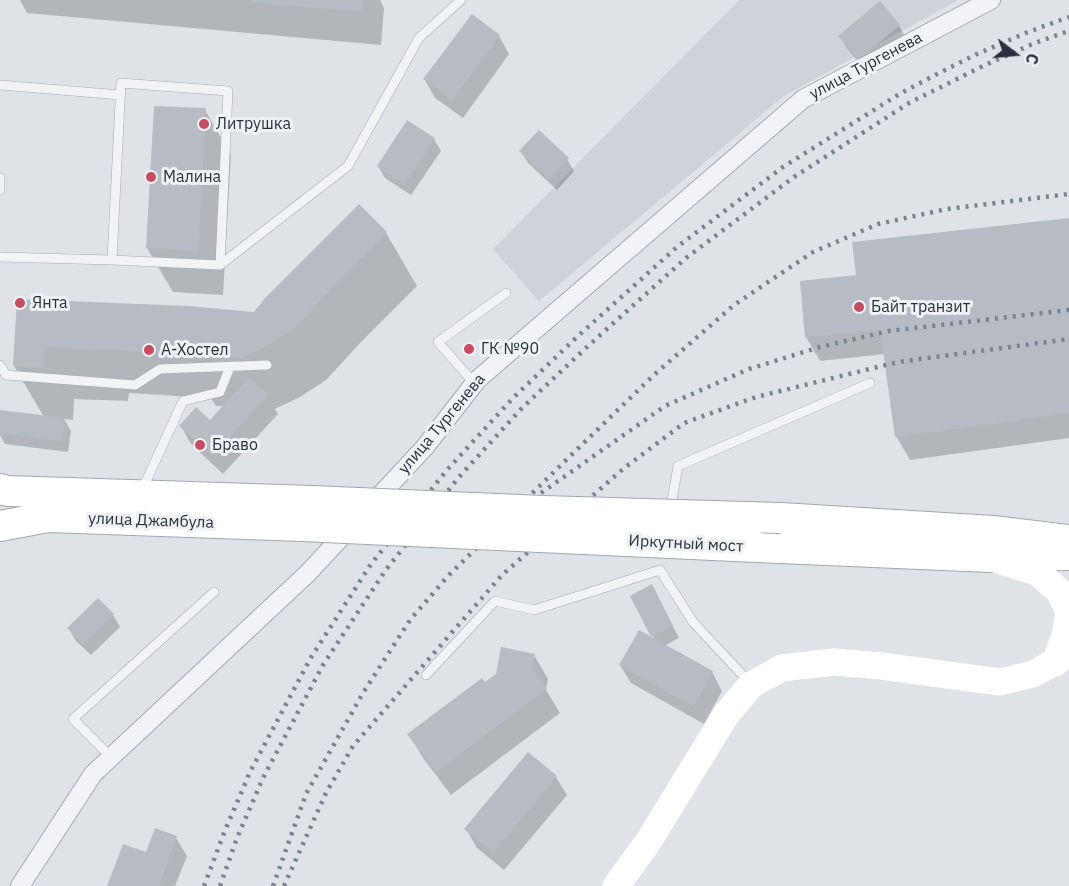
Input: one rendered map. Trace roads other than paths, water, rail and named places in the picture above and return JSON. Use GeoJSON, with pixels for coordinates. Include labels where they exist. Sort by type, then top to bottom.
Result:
{"type":"FeatureCollection","features":[{"type":"Feature","properties":{"kind":"main road"},"geometry":{"type":"LineString","coordinates":[[0,489],[140,495],[307,513]]}},
{"type":"Feature","properties":{"kind":"main road","name":"Иркутный мост"},"geometry":{"type":"LineString","coordinates":[[307,513],[543,511],[781,518],[993,531],[1069,540]]}},
{"type":"Feature","properties":{"kind":"main road","name":"Иркутный мост"},"geometry":{"type":"LineString","coordinates":[[307,513],[756,547],[990,557],[1069,555]]}},
{"type":"Feature","properties":{"kind":"main road","name":"улица Джамбула"},"geometry":{"type":"LineString","coordinates":[[0,526],[48,517],[307,513]]}},
{"type":"Feature","properties":{"kind":"main road"},"geometry":{"type":"LineString","coordinates":[[615,886],[648,842],[726,715],[751,685],[782,668],[834,662],[1000,682],[1033,674],[1062,659],[1069,612],[1059,591],[1037,572],[990,557]]}},
{"type":"Feature","properties":{"kind":"street","name":"улица Тургенева"},"geometry":{"type":"LineString","coordinates":[[20,886],[93,774],[309,573],[425,447],[474,383],[803,99],[991,0]]}},
{"type":"Feature","properties":{"kind":"lane"},"geometry":{"type":"LineString","coordinates":[[0,257],[220,265],[348,166],[419,38],[461,0]]}},
{"type":"Feature","properties":{"kind":"lane"},"geometry":{"type":"LineString","coordinates":[[112,260],[121,83],[228,91],[220,265]]}},
{"type":"Feature","properties":{"kind":"lane"},"geometry":{"type":"LineString","coordinates":[[0,85],[121,95]]}},
{"type":"Feature","properties":{"kind":"lane"},"geometry":{"type":"LineString","coordinates":[[0,178],[0,190]]}},
{"type":"Feature","properties":{"kind":"lane"},"geometry":{"type":"LineString","coordinates":[[474,383],[438,342],[506,293]]}},
{"type":"Feature","properties":{"kind":"lane"},"geometry":{"type":"LineString","coordinates":[[0,365],[6,375],[135,385],[160,369],[267,365]]}},
{"type":"Feature","properties":{"kind":"lane"},"geometry":{"type":"LineString","coordinates":[[140,495],[183,401],[220,392],[230,366]]}},
{"type":"Feature","properties":{"kind":"lane"},"geometry":{"type":"LineString","coordinates":[[668,524],[678,466],[870,383]]}},
{"type":"Feature","properties":{"kind":"lane"},"geometry":{"type":"LineString","coordinates":[[664,547],[666,536]]}},
{"type":"Feature","properties":{"kind":"lane"},"geometry":{"type":"LineString","coordinates":[[662,559],[660,570],[693,622],[751,685]]}},
{"type":"Feature","properties":{"kind":"lane"},"geometry":{"type":"LineString","coordinates":[[426,675],[495,601],[534,610],[660,570]]}},
{"type":"Feature","properties":{"kind":"lane"},"geometry":{"type":"LineString","coordinates":[[111,757],[73,719],[214,592]]}},
{"type":"Feature","properties":{"kind":"railway"},"geometry":{"type":"LineString","coordinates":[[204,886],[250,772],[310,659],[371,564],[447,470],[513,398],[677,247],[783,167],[901,93],[939,73],[1028,32],[1069,17]]}},
{"type":"Feature","properties":{"kind":"railway"},"geometry":{"type":"LineString","coordinates":[[220,886],[237,838],[263,778],[323,665],[385,571],[459,477],[522,408],[686,258],[794,177],[909,103],[983,66],[1069,31]]}},
{"type":"Feature","properties":{"kind":"railway"},"geometry":{"type":"LineString","coordinates":[[273,886],[306,794],[363,693],[410,620],[448,576],[562,464],[655,374],[734,305],[813,252],[878,224],[947,209],[1069,194]]}},
{"type":"Feature","properties":{"kind":"railway"},"geometry":{"type":"LineString","coordinates":[[541,493],[665,406],[749,369],[820,347],[889,331],[1069,310]]}},
{"type":"Feature","properties":{"kind":"railway"},"geometry":{"type":"LineString","coordinates":[[284,886],[326,793],[353,746],[502,575],[623,469],[684,423],[756,397],[898,362],[1069,339]]}},
{"type":"Feature","properties":{"kind":"place","name":"Литрушка"},"geometry":{"type":"Point","coordinates":[204,124]}},
{"type":"Feature","properties":{"kind":"place","name":"Малина"},"geometry":{"type":"Point","coordinates":[151,177]}},
{"type":"Feature","properties":{"kind":"place","name":"Янта"},"geometry":{"type":"Point","coordinates":[20,303]}},
{"type":"Feature","properties":{"kind":"place","name":"Байт транзит"},"geometry":{"type":"Point","coordinates":[859,307]}},
{"type":"Feature","properties":{"kind":"place","name":"ГК №90"},"geometry":{"type":"Point","coordinates":[469,349]}},
{"type":"Feature","properties":{"kind":"place","name":"А-Хостел"},"geometry":{"type":"Point","coordinates":[149,350]}},
{"type":"Feature","properties":{"kind":"place","name":"Браво"},"geometry":{"type":"Point","coordinates":[200,445]}}]}
